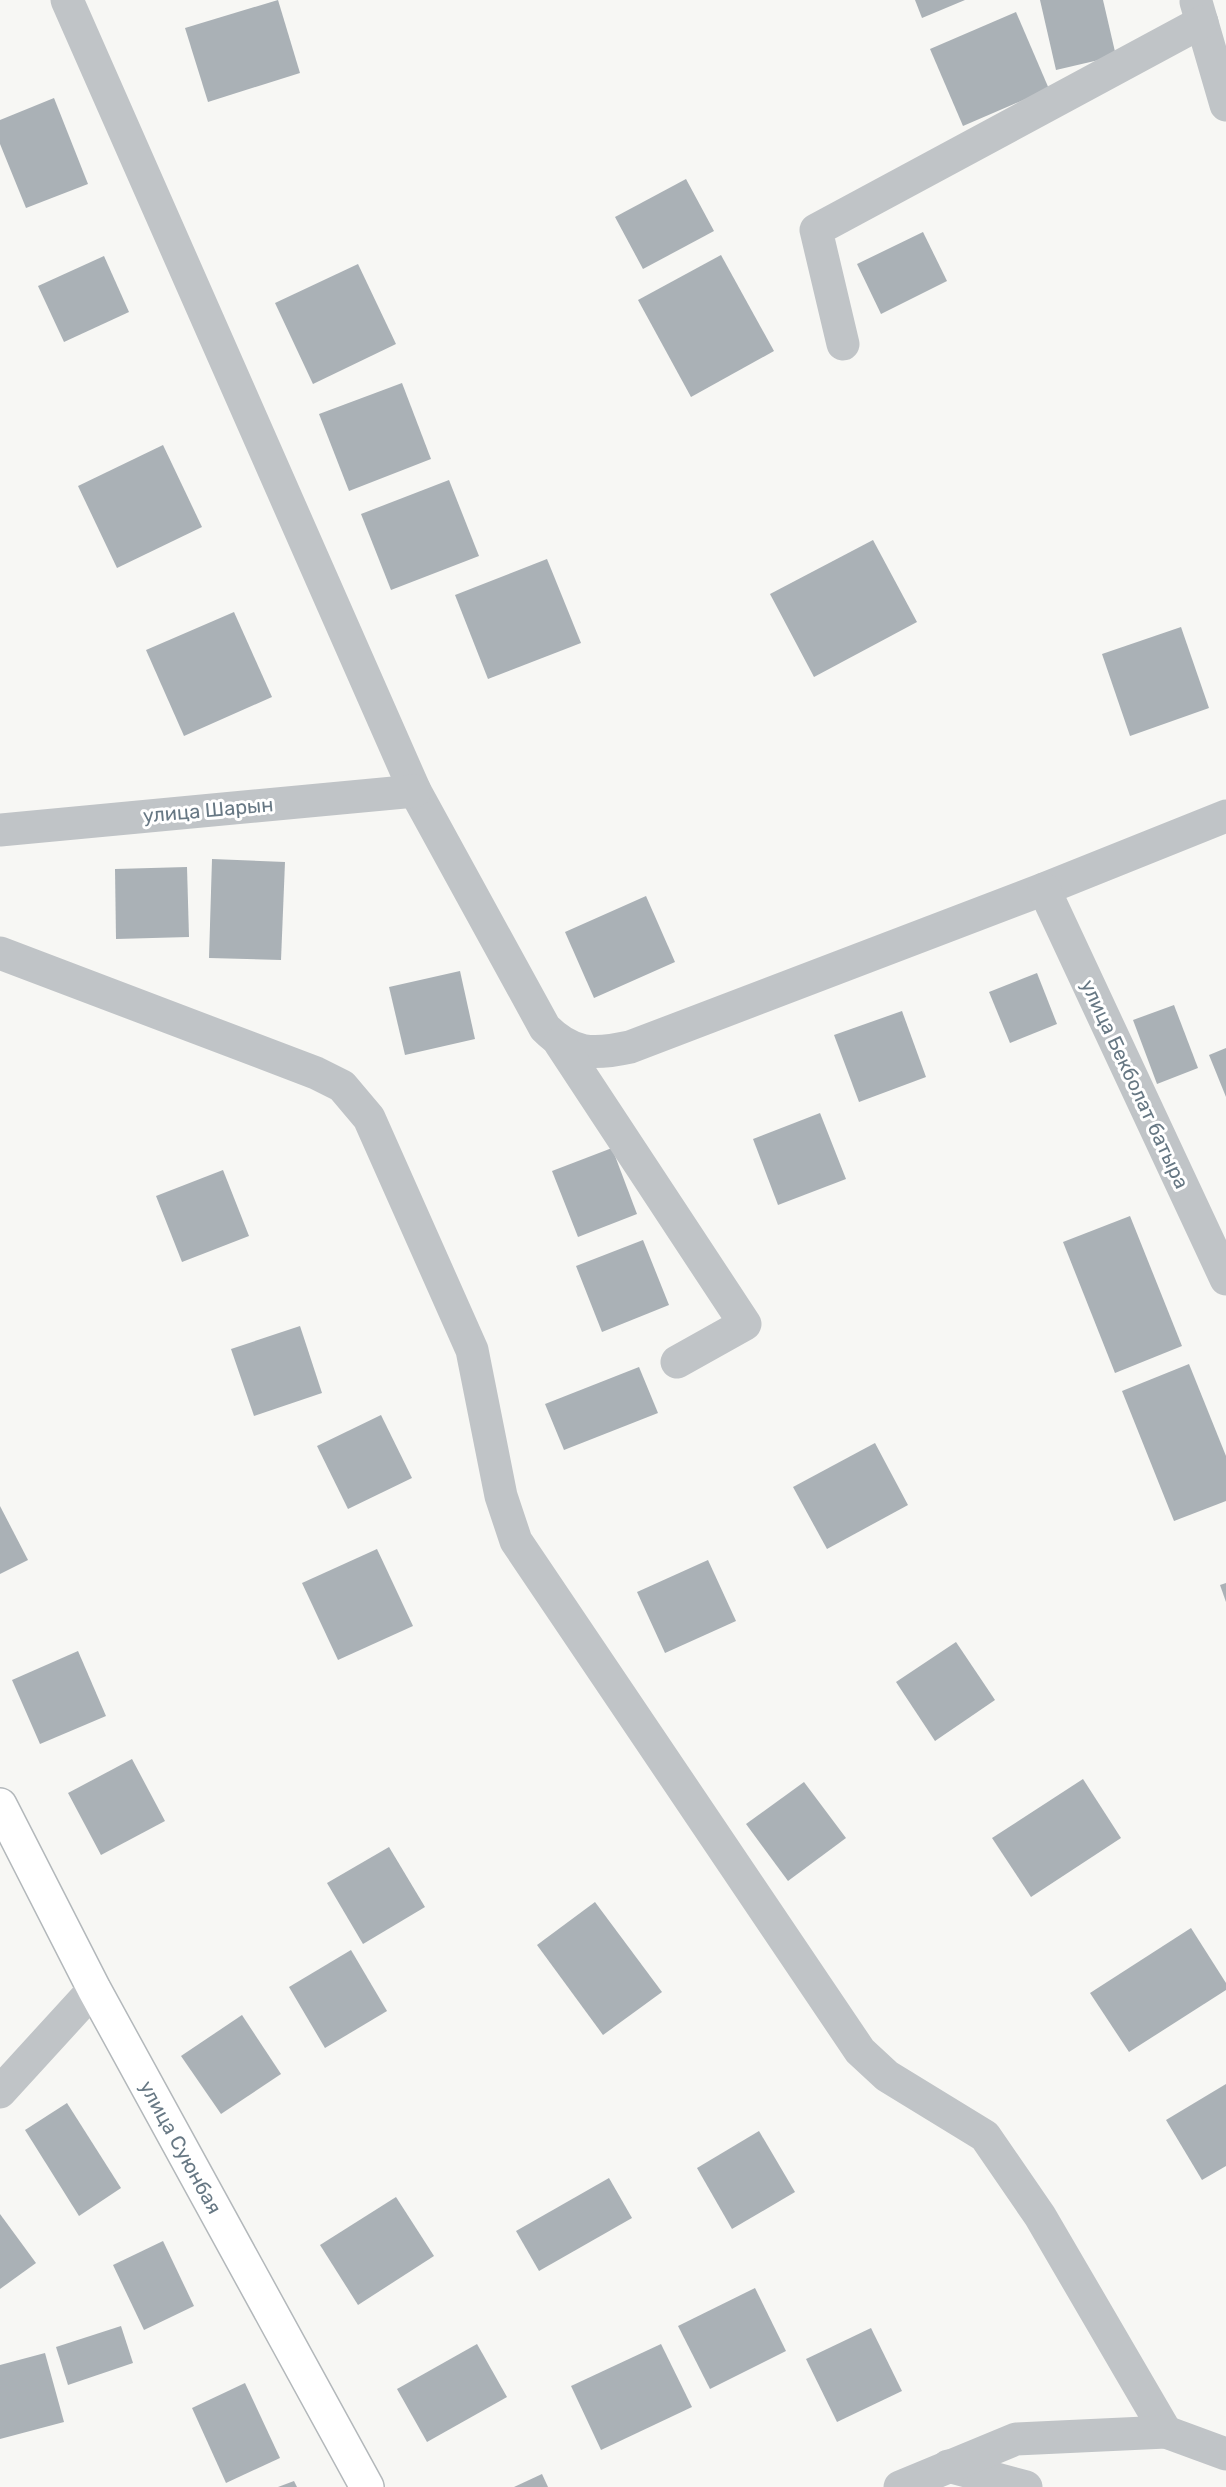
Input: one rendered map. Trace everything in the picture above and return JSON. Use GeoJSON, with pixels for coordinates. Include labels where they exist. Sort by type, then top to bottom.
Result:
{"type":"FeatureCollection","features":[{"type":"Feature","properties":{"kind":"main road","name":"улица Суюнбая"},"geometry":{"type":"LineString","coordinates":[[0,1805],[94,1989],[367,2487]]}},
{"type":"Feature","properties":{"kind":"street"},"geometry":{"type":"LineString","coordinates":[[67,0],[415,791],[545,1028],[560,1043],[745,1324],[677,1362]]}},
{"type":"Feature","properties":{"kind":"street"},"geometry":{"type":"LineString","coordinates":[[843,344],[816,230],[1199,11],[1226,105]]}},
{"type":"Feature","properties":{"kind":"street","name":"улица Шарын"},"geometry":{"type":"LineString","coordinates":[[0,830],[415,791]]}},
{"type":"Feature","properties":{"kind":"street"},"geometry":{"type":"LineString","coordinates":[[560,1043],[582,1051],[607,1052],[630,1047],[1044,890],[1226,816]]}},
{"type":"Feature","properties":{"kind":"street","name":"улица Бекболат батыра"},"geometry":{"type":"LineString","coordinates":[[1044,890],[1226,1279]]}},
{"type":"Feature","properties":{"kind":"street"},"geometry":{"type":"LineString","coordinates":[[0,953],[316,1073],[342,1086],[369,1118],[472,1350],[501,1496],[516,1541],[860,2051],[887,2076],[985,2136],[1040,2216],[1166,2432]]}},
{"type":"Feature","properties":{"kind":"street"},"geometry":{"type":"LineString","coordinates":[[0,2092],[94,1989]]}},
{"type":"Feature","properties":{"kind":"street"},"geometry":{"type":"LineString","coordinates":[[900,2487],[1016,2439],[1166,2432],[1226,2454]]}},
{"type":"Feature","properties":{"kind":"street"},"geometry":{"type":"LineString","coordinates":[[948,2466],[1026,2487]]}},
{"type":"Feature","properties":{"kind":"building"},"geometry":{"type":"Polygon","coordinates":[[[278,0],[300,73],[208,102],[185,28],[278,0]]]}},
{"type":"Feature","properties":{"kind":"building"},"geometry":{"type":"Polygon","coordinates":[[[915,0],[965,0],[922,18],[915,0]]]}},
{"type":"Feature","properties":{"kind":"building"},"geometry":{"type":"Polygon","coordinates":[[[1040,0],[1103,0],[1116,56],[1056,70],[1040,0]]]}},
{"type":"Feature","properties":{"kind":"building"},"geometry":{"type":"Polygon","coordinates":[[[1016,12],[1049,89],[963,126],[930,49],[1016,12]]]}},
{"type":"Feature","properties":{"kind":"building"},"geometry":{"type":"Polygon","coordinates":[[[54,98],[88,184],[26,208],[0,144],[0,120],[54,98]]]}},
{"type":"Feature","properties":{"kind":"building"},"geometry":{"type":"Polygon","coordinates":[[[686,179],[714,231],[643,269],[615,217],[686,179]]]}},
{"type":"Feature","properties":{"kind":"building"},"geometry":{"type":"Polygon","coordinates":[[[923,232],[947,281],[881,314],[857,264],[923,232]]]}},
{"type":"Feature","properties":{"kind":"building"},"geometry":{"type":"Polygon","coordinates":[[[721,255],[774,351],[691,397],[638,300],[721,255]]]}},
{"type":"Feature","properties":{"kind":"building"},"geometry":{"type":"Polygon","coordinates":[[[104,256],[129,312],[64,342],[38,286],[104,256]]]}},
{"type":"Feature","properties":{"kind":"building"},"geometry":{"type":"Polygon","coordinates":[[[358,264],[396,344],[313,384],[275,303],[358,264]]]}},
{"type":"Feature","properties":{"kind":"building"},"geometry":{"type":"Polygon","coordinates":[[[402,383],[431,459],[349,491],[319,414],[402,383]]]}},
{"type":"Feature","properties":{"kind":"building"},"geometry":{"type":"Polygon","coordinates":[[[163,445],[202,527],[117,568],[78,486],[163,445]]]}},
{"type":"Feature","properties":{"kind":"building"},"geometry":{"type":"Polygon","coordinates":[[[449,480],[479,556],[391,590],[361,514],[449,480]]]}},
{"type":"Feature","properties":{"kind":"building"},"geometry":{"type":"Polygon","coordinates":[[[873,540],[917,622],[814,677],[770,594],[873,540]]]}},
{"type":"Feature","properties":{"kind":"building"},"geometry":{"type":"Polygon","coordinates":[[[547,559],[581,643],[488,679],[455,595],[547,559]]]}},
{"type":"Feature","properties":{"kind":"building"},"geometry":{"type":"Polygon","coordinates":[[[234,612],[272,697],[184,736],[146,650],[234,612]]]}},
{"type":"Feature","properties":{"kind":"building"},"geometry":{"type":"Polygon","coordinates":[[[1181,627],[1209,708],[1130,736],[1102,654],[1181,627]]]}},
{"type":"Feature","properties":{"kind":"building"},"geometry":{"type":"Polygon","coordinates":[[[212,859],[285,862],[281,960],[209,958],[212,859]]]}},
{"type":"Feature","properties":{"kind":"building"},"geometry":{"type":"Polygon","coordinates":[[[187,867],[189,937],[116,939],[115,869],[187,867]]]}},
{"type":"Feature","properties":{"kind":"building"},"geometry":{"type":"Polygon","coordinates":[[[646,896],[675,962],[594,998],[565,932],[646,896]]]}},
{"type":"Feature","properties":{"kind":"building"},"geometry":{"type":"Polygon","coordinates":[[[460,971],[475,1039],[405,1055],[389,987],[460,971]]]}},
{"type":"Feature","properties":{"kind":"building"},"geometry":{"type":"Polygon","coordinates":[[[1037,973],[1057,1024],[1010,1043],[989,992],[1037,973]]]}},
{"type":"Feature","properties":{"kind":"building"},"geometry":{"type":"Polygon","coordinates":[[[1174,1005],[1198,1068],[1157,1084],[1133,1020],[1174,1005]]]}},
{"type":"Feature","properties":{"kind":"building"},"geometry":{"type":"Polygon","coordinates":[[[902,1011],[926,1077],[859,1102],[834,1035],[902,1011]]]}},
{"type":"Feature","properties":{"kind":"building"},"geometry":{"type":"Polygon","coordinates":[[[1226,1048],[1226,1097],[1209,1055],[1226,1048]]]}},
{"type":"Feature","properties":{"kind":"building"},"geometry":{"type":"Polygon","coordinates":[[[820,1113],[846,1179],[778,1205],[753,1139],[820,1113]]]}},
{"type":"Feature","properties":{"kind":"building"},"geometry":{"type":"Polygon","coordinates":[[[612,1148],[637,1214],[578,1237],[552,1171],[612,1148]]]}},
{"type":"Feature","properties":{"kind":"building"},"geometry":{"type":"Polygon","coordinates":[[[223,1170],[249,1236],[182,1262],[156,1196],[223,1170]]]}},
{"type":"Feature","properties":{"kind":"building"},"geometry":{"type":"Polygon","coordinates":[[[1130,1216],[1182,1346],[1115,1373],[1063,1242],[1130,1216]]]}},
{"type":"Feature","properties":{"kind":"building"},"geometry":{"type":"Polygon","coordinates":[[[643,1240],[669,1305],[602,1332],[576,1266],[643,1240]]]}},
{"type":"Feature","properties":{"kind":"building"},"geometry":{"type":"Polygon","coordinates":[[[300,1326],[322,1393],[254,1416],[231,1349],[300,1326]]]}},
{"type":"Feature","properties":{"kind":"building"},"geometry":{"type":"Polygon","coordinates":[[[1189,1364],[1226,1456],[1226,1501],[1174,1521],[1122,1391],[1189,1364]]]}},
{"type":"Feature","properties":{"kind":"building"},"geometry":{"type":"Polygon","coordinates":[[[639,1367],[658,1413],[564,1450],[545,1404],[639,1367]]]}},
{"type":"Feature","properties":{"kind":"building"},"geometry":{"type":"Polygon","coordinates":[[[381,1415],[412,1478],[348,1509],[317,1446],[381,1415]]]}},
{"type":"Feature","properties":{"kind":"building"},"geometry":{"type":"Polygon","coordinates":[[[875,1443],[908,1505],[827,1549],[793,1487],[875,1443]]]}},
{"type":"Feature","properties":{"kind":"building"},"geometry":{"type":"Polygon","coordinates":[[[0,1506],[28,1560],[0,1574],[0,1506]]]}},
{"type":"Feature","properties":{"kind":"building"},"geometry":{"type":"Polygon","coordinates":[[[377,1549],[413,1626],[338,1660],[302,1583],[377,1549]]]}},
{"type":"Feature","properties":{"kind":"building"},"geometry":{"type":"Polygon","coordinates":[[[708,1560],[736,1621],[665,1653],[637,1592],[708,1560]]]}},
{"type":"Feature","properties":{"kind":"building"},"geometry":{"type":"Polygon","coordinates":[[[1226,1583],[1226,1602],[1220,1585],[1226,1583]]]}},
{"type":"Feature","properties":{"kind":"building"},"geometry":{"type":"Polygon","coordinates":[[[956,1642],[995,1700],[935,1741],[896,1682],[956,1642]]]}},
{"type":"Feature","properties":{"kind":"building"},"geometry":{"type":"Polygon","coordinates":[[[78,1651],[106,1716],[40,1744],[12,1680],[78,1651]]]}},
{"type":"Feature","properties":{"kind":"building"},"geometry":{"type":"Polygon","coordinates":[[[132,1759],[165,1821],[101,1855],[68,1793],[132,1759]]]}},
{"type":"Feature","properties":{"kind":"building"},"geometry":{"type":"Polygon","coordinates":[[[1083,1779],[1121,1838],[1031,1897],[992,1838],[1083,1779]]]}},
{"type":"Feature","properties":{"kind":"building"},"geometry":{"type":"Polygon","coordinates":[[[804,1782],[846,1838],[788,1881],[746,1824],[804,1782]]]}},
{"type":"Feature","properties":{"kind":"building"},"geometry":{"type":"Polygon","coordinates":[[[389,1847],[425,1907],[363,1944],[327,1883],[389,1847]]]}},
{"type":"Feature","properties":{"kind":"building"},"geometry":{"type":"Polygon","coordinates":[[[595,1902],[662,1992],[603,2035],[537,1945],[595,1902]]]}},
{"type":"Feature","properties":{"kind":"building"},"geometry":{"type":"Polygon","coordinates":[[[1191,1928],[1226,1983],[1226,1990],[1129,2052],[1090,1993],[1191,1928]]]}},
{"type":"Feature","properties":{"kind":"building"},"geometry":{"type":"Polygon","coordinates":[[[351,1950],[387,2011],[325,2048],[289,1987],[351,1950]]]}},
{"type":"Feature","properties":{"kind":"building"},"geometry":{"type":"Polygon","coordinates":[[[242,2015],[281,2074],[221,2114],[181,2056],[242,2015]]]}},
{"type":"Feature","properties":{"kind":"building"},"geometry":{"type":"Polygon","coordinates":[[[1226,2084],[1226,2166],[1202,2180],[1166,2120],[1226,2084]]]}},
{"type":"Feature","properties":{"kind":"building"},"geometry":{"type":"Polygon","coordinates":[[[67,2103],[121,2188],[79,2216],[25,2130],[67,2103]]]}},
{"type":"Feature","properties":{"kind":"building"},"geometry":{"type":"Polygon","coordinates":[[[759,2131],[795,2192],[732,2229],[697,2168],[759,2131]]]}},
{"type":"Feature","properties":{"kind":"building"},"geometry":{"type":"Polygon","coordinates":[[[609,2178],[632,2218],[539,2271],[516,2231],[609,2178]]]}},
{"type":"Feature","properties":{"kind":"building"},"geometry":{"type":"Polygon","coordinates":[[[396,2197],[434,2256],[358,2305],[320,2245],[396,2197]]]}},
{"type":"Feature","properties":{"kind":"building"},"geometry":{"type":"Polygon","coordinates":[[[0,2214],[36,2263],[0,2289],[0,2214]]]}},
{"type":"Feature","properties":{"kind":"building"},"geometry":{"type":"Polygon","coordinates":[[[163,2241],[194,2306],[144,2330],[113,2265],[163,2241]]]}},
{"type":"Feature","properties":{"kind":"building"},"geometry":{"type":"Polygon","coordinates":[[[755,2288],[786,2351],[710,2389],[678,2326],[755,2288]]]}},
{"type":"Feature","properties":{"kind":"building"},"geometry":{"type":"Polygon","coordinates":[[[121,2326],[133,2363],[68,2385],[56,2347],[121,2326]]]}},
{"type":"Feature","properties":{"kind":"building"},"geometry":{"type":"Polygon","coordinates":[[[871,2328],[902,2391],[837,2422],[806,2359],[871,2328]]]}},
{"type":"Feature","properties":{"kind":"building"},"geometry":{"type":"Polygon","coordinates":[[[477,2344],[507,2397],[427,2442],[397,2389],[477,2344]]]}},
{"type":"Feature","properties":{"kind":"building"},"geometry":{"type":"Polygon","coordinates":[[[661,2344],[692,2407],[601,2450],[571,2386],[661,2344]]]}},
{"type":"Feature","properties":{"kind":"building"},"geometry":{"type":"Polygon","coordinates":[[[45,2353],[64,2422],[0,2439],[0,2365],[45,2353]]]}},
{"type":"Feature","properties":{"kind":"building"},"geometry":{"type":"Polygon","coordinates":[[[245,2383],[280,2458],[226,2483],[192,2408],[245,2383]]]}},
{"type":"Feature","properties":{"kind":"building"},"geometry":{"type":"Polygon","coordinates":[[[542,2474],[548,2487],[514,2487],[542,2474]]]}},
{"type":"Feature","properties":{"kind":"building"},"geometry":{"type":"Polygon","coordinates":[[[294,2481],[297,2487],[278,2487],[294,2481]]]}}]}
